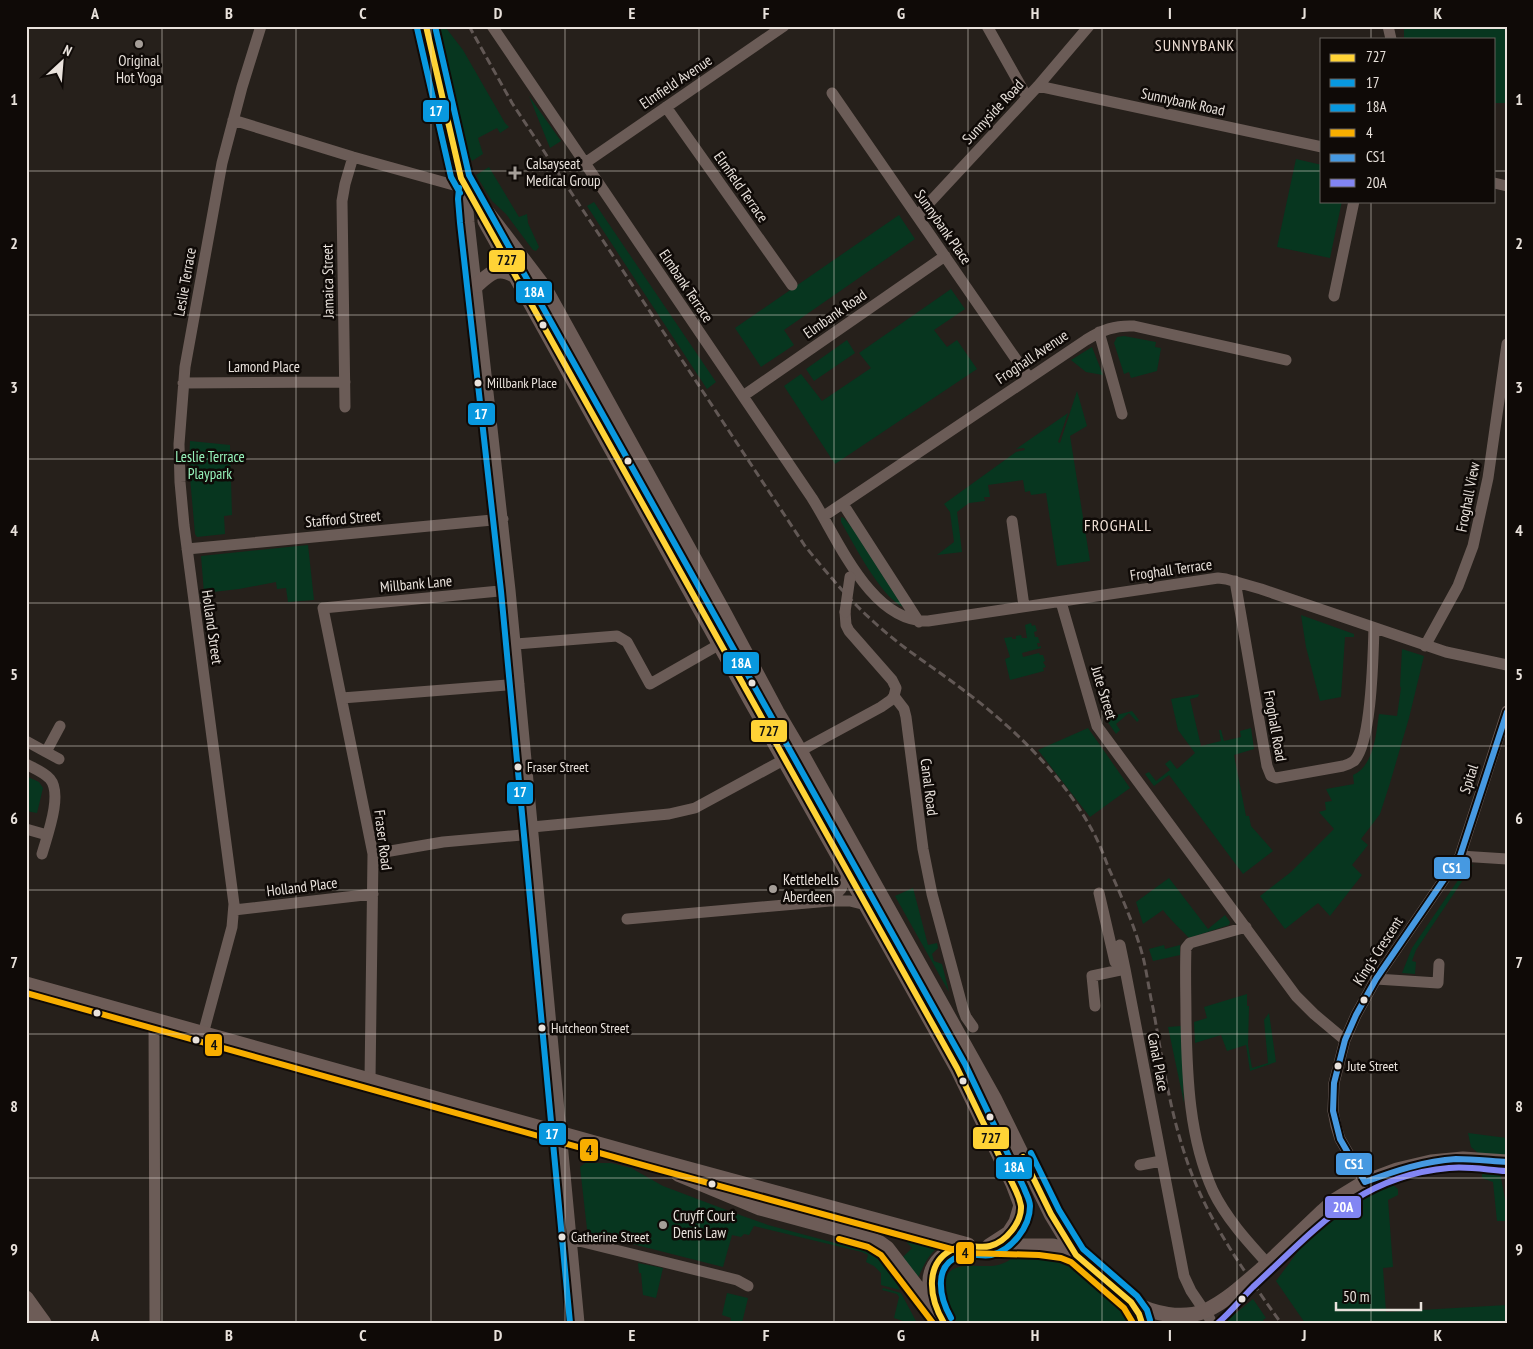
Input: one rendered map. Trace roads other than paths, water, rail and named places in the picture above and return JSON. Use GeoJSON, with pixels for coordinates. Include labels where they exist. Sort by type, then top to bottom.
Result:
{"type":"FeatureCollection","features":[{"type":"Feature","properties":{"kind":"main road"},"geometry":{"type":"LineString","coordinates":[[426,26],[460,175],[957,1068],[1019,1199],[1020,1210],[1013,1228],[1004,1238],[989,1246]]}},
{"type":"Feature","properties":{"kind":"main road"},"geometry":{"type":"LineString","coordinates":[[468,189],[517,251],[551,299],[724,612],[777,712],[995,1100],[1051,1214],[1076,1255]]}},
{"type":"Feature","properties":{"kind":"main road"},"geometry":{"type":"LineString","coordinates":[[477,285],[486,276],[496,271],[509,272],[517,277]]}},
{"type":"Feature","properties":{"kind":"main road"},"geometry":{"type":"LineString","coordinates":[[26,984],[648,1158],[968,1245],[1053,1246],[1063,1249],[1076,1255],[1131,1302],[1139,1314],[1142,1323]]}},
{"type":"Feature","properties":{"kind":"main road"},"geometry":{"type":"LineString","coordinates":[[648,1158],[677,1174],[760,1208],[860,1235],[880,1243],[887,1248],[942,1320]]}},
{"type":"Feature","properties":{"kind":"main road"},"geometry":{"type":"LineString","coordinates":[[1131,1302],[1152,1311],[1206,1317],[1265,1266],[1322,1210],[1365,1182],[1397,1170],[1449,1159],[1507,1162]]}},
{"type":"Feature","properties":{"kind":"main road"},"geometry":{"type":"LineString","coordinates":[[942,1320],[930,1288],[933,1270],[939,1259],[948,1251],[968,1245]]}},
{"type":"Feature","properties":{"kind":"main road"},"geometry":{"type":"LineString","coordinates":[[26,1298],[44,1323]]}},
{"type":"Feature","properties":{"kind":"main road"},"geometry":{"type":"LineString","coordinates":[[26,1316],[30,1323]]}},
{"type":"Feature","properties":{"kind":"street","name":"Leslie Terrace"},"geometry":{"type":"LineString","coordinates":[[187,549],[179,462],[183,383],[215,200],[233,120],[261,26]]}},
{"type":"Feature","properties":{"kind":"street","name":"Elmbank Terrace"},"geometry":{"type":"LineString","coordinates":[[492,26],[824,516],[850,565]]}},
{"type":"Feature","properties":{"kind":"street"},"geometry":{"type":"LineString","coordinates":[[987,26],[1027,97]]}},
{"type":"Feature","properties":{"kind":"street","name":"Sunnyside Road"},"geometry":{"type":"LineString","coordinates":[[917,216],[1038,86],[1089,26]]}},
{"type":"Feature","properties":{"kind":"street","name":"Elmfield Avenue"},"geometry":{"type":"LineString","coordinates":[[585,163],[780,27]]}},
{"type":"Feature","properties":{"kind":"street","name":"Sunnybank Road"},"geometry":{"type":"LineString","coordinates":[[1038,86],[1320,147]]}},
{"type":"Feature","properties":{"kind":"street","name":"Sunnybank Place"},"geometry":{"type":"LineString","coordinates":[[832,93],[1029,378]]}},
{"type":"Feature","properties":{"kind":"street","name":"Elmfield Terrace"},"geometry":{"type":"LineString","coordinates":[[666,106],[792,285]]}},
{"type":"Feature","properties":{"kind":"street"},"geometry":{"type":"LineString","coordinates":[[233,120],[468,189],[469,222],[516,644],[579,1323]]}},
{"type":"Feature","properties":{"kind":"street","name":"Jamaica Street"},"geometry":{"type":"LineString","coordinates":[[345,407],[342,200],[354,157]]}},
{"type":"Feature","properties":{"kind":"street"},"geometry":{"type":"LineString","coordinates":[[1334,296],[1354,202]]}},
{"type":"Feature","properties":{"kind":"street","name":"Elmbank Road"},"geometry":{"type":"LineString","coordinates":[[743,396],[945,256]]}},
{"type":"Feature","properties":{"kind":"street","name":"Froghall Avenue"},"geometry":{"type":"LineString","coordinates":[[824,516],[1029,378],[1099,332],[1113,326],[1134,326],[1286,360]]}},
{"type":"Feature","properties":{"kind":"street"},"geometry":{"type":"LineString","coordinates":[[1099,332],[1122,414]]}},
{"type":"Feature","properties":{"kind":"street","name":"Froghall View"},"geometry":{"type":"LineString","coordinates":[[1425,646],[1458,586],[1473,546],[1488,478],[1507,344]]}},
{"type":"Feature","properties":{"kind":"street","name":"Lamond Place"},"geometry":{"type":"LineString","coordinates":[[183,383],[345,382]]}},
{"type":"Feature","properties":{"kind":"street"},"geometry":{"type":"LineString","coordinates":[[842,504],[920,622]]}},
{"type":"Feature","properties":{"kind":"street","name":"Stafford Street"},"geometry":{"type":"LineString","coordinates":[[187,549],[503,519]]}},
{"type":"Feature","properties":{"kind":"street"},"geometry":{"type":"LineString","coordinates":[[1012,521],[1024,606]]}},
{"type":"Feature","properties":{"kind":"street","name":"Holland Street"},"geometry":{"type":"LineString","coordinates":[[187,549],[234,910],[232,927],[203,1034]]}},
{"type":"Feature","properties":{"kind":"street","name":"Froghall Terrace"},"geometry":{"type":"LineString","coordinates":[[850,565],[890,610],[907,619],[920,622],[1218,578],[1235,581],[1425,646],[1465,657],[1507,665]]}},
{"type":"Feature","properties":{"kind":"street","name":"Canal Road"},"geometry":{"type":"LineString","coordinates":[[850,565],[845,612],[846,625],[849,631],[892,680],[896,688],[894,696],[904,709],[917,816],[932,894],[963,1009],[972,1027]]}},
{"type":"Feature","properties":{"kind":"street","name":"Froghall Road"},"geometry":{"type":"LineString","coordinates":[[1235,581],[1267,766],[1271,776],[1276,778],[1344,766],[1353,761],[1357,756],[1364,733],[1369,703],[1374,628]]}},
{"type":"Feature","properties":{"kind":"street","name":"Millbank Lane"},"geometry":{"type":"LineString","coordinates":[[324,608],[510,590]]}},
{"type":"Feature","properties":{"kind":"street","name":"Jute Street"},"geometry":{"type":"LineString","coordinates":[[1061,602],[1097,726],[1296,996],[1344,1040]]}},
{"type":"Feature","properties":{"kind":"street","name":"Fraser Road"},"geometry":{"type":"LineString","coordinates":[[324,608],[373,854],[370,1080]]}},
{"type":"Feature","properties":{"kind":"street"},"geometry":{"type":"LineString","coordinates":[[516,644],[617,636],[627,642],[650,684],[720,644]]}},
{"type":"Feature","properties":{"kind":"street"},"geometry":{"type":"LineString","coordinates":[[342,698],[519,684]]}},
{"type":"Feature","properties":{"kind":"street"},"geometry":{"type":"LineString","coordinates":[[373,854],[443,842],[681,812],[695,808],[881,707],[894,696]]}},
{"type":"Feature","properties":{"kind":"street","name":"Spital"},"geometry":{"type":"LineString","coordinates":[[1460,856],[1507,711]]}},
{"type":"Feature","properties":{"kind":"street"},"geometry":{"type":"LineString","coordinates":[[46,752],[60,726]]}},
{"type":"Feature","properties":{"kind":"street"},"geometry":{"type":"LineString","coordinates":[[26,741],[58,759]]}},
{"type":"Feature","properties":{"kind":"street"},"geometry":{"type":"LineString","coordinates":[[26,764],[47,776],[54,785],[55,802],[42,854]]}},
{"type":"Feature","properties":{"kind":"street"},"geometry":{"type":"LineString","coordinates":[[26,828],[47,835]]}},
{"type":"Feature","properties":{"kind":"street"},"geometry":{"type":"LineString","coordinates":[[1460,856],[1507,859]]}},
{"type":"Feature","properties":{"kind":"street","name":"King's Crescent"},"geometry":{"type":"LineString","coordinates":[[1365,1182],[1340,1139],[1333,1111],[1334,1083],[1344,1040],[1376,979],[1460,856]]}},
{"type":"Feature","properties":{"kind":"street"},"geometry":{"type":"LineString","coordinates":[[830,901],[841,889],[848,873]]}},
{"type":"Feature","properties":{"kind":"street","name":"Canal Place"},"geometry":{"type":"LineString","coordinates":[[1099,892],[1115,962],[1125,969]]}},
{"type":"Feature","properties":{"kind":"street","name":"Holland Place"},"geometry":{"type":"LineString","coordinates":[[234,910],[372,894]]}},
{"type":"Feature","properties":{"kind":"street"},"geometry":{"type":"LineString","coordinates":[[627,920],[830,901],[850,901],[866,906]]}},
{"type":"Feature","properties":{"kind":"street"},"geometry":{"type":"LineString","coordinates":[[1246,927],[1190,943],[1186,948],[1188,1087],[1195,1133],[1214,1192],[1265,1266]]}},
{"type":"Feature","properties":{"kind":"street","name":"Canal Place"},"geometry":{"type":"LineString","coordinates":[[1120,946],[1184,1276],[1206,1317]]}},
{"type":"Feature","properties":{"kind":"street"},"geometry":{"type":"LineString","coordinates":[[1376,979],[1438,983],[1439,964]]}},
{"type":"Feature","properties":{"kind":"street"},"geometry":{"type":"LineString","coordinates":[[1095,1006],[1092,976],[1125,969]]}},
{"type":"Feature","properties":{"kind":"street"},"geometry":{"type":"LineString","coordinates":[[154,1020],[155,1323]]}},
{"type":"Feature","properties":{"kind":"street"},"geometry":{"type":"LineString","coordinates":[[1140,1165],[1161,1161]]}},
{"type":"Feature","properties":{"kind":"street"},"geometry":{"type":"LineString","coordinates":[[571,1239],[737,1280],[748,1286]]}},
{"type":"Feature","properties":{"kind":"railway"},"geometry":{"type":"LineString","coordinates":[[469,26],[512,103],[805,546],[847,596],[885,632],[981,704],[1017,735],[1051,770],[1080,809],[1099,844],[1128,912],[1140,946],[1170,1100],[1179,1137],[1193,1178],[1226,1242],[1281,1323]]}},
{"type":"Feature","properties":{"kind":"place","name":"Original Hot Yoga"},"geometry":{"type":"Point","coordinates":[139,44]}},
{"type":"Feature","properties":{"kind":"place","name":"Calsayseat Medical Group"},"geometry":{"type":"Point","coordinates":[515,173]}},
{"type":"Feature","properties":{"kind":"place","name":"Millbank Place"},"geometry":{"type":"Point","coordinates":[478,383]}},
{"type":"Feature","properties":{"kind":"place","name":"Fraser Street"},"geometry":{"type":"Point","coordinates":[518,767]}},
{"type":"Feature","properties":{"kind":"place","name":"Kettlebells Aberdeen"},"geometry":{"type":"Point","coordinates":[773,889]}},
{"type":"Feature","properties":{"kind":"place","name":"Hutcheon Street"},"geometry":{"type":"Point","coordinates":[542,1028]}},
{"type":"Feature","properties":{"kind":"place","name":"Jute Street"},"geometry":{"type":"Point","coordinates":[1338,1066]}},
{"type":"Feature","properties":{"kind":"place","name":"Cruyff Court Denis Law"},"geometry":{"type":"Point","coordinates":[663,1225]}},
{"type":"Feature","properties":{"kind":"place","name":"Catherine Street"},"geometry":{"type":"Point","coordinates":[562,1237]}},
{"type":"Feature","properties":{"kind":"district","name":"SUNNYBANK"},"geometry":{"type":"Point","coordinates":[1195,45]}},
{"type":"Feature","properties":{"kind":"district","name":"FROGHALL"},"geometry":{"type":"Point","coordinates":[1118,525]}},
{"type":"Feature","properties":{"kind":"park label","name":"Leslie Terrace Playpark"},"geometry":{"type":"Point","coordinates":[210,466]}}]}
